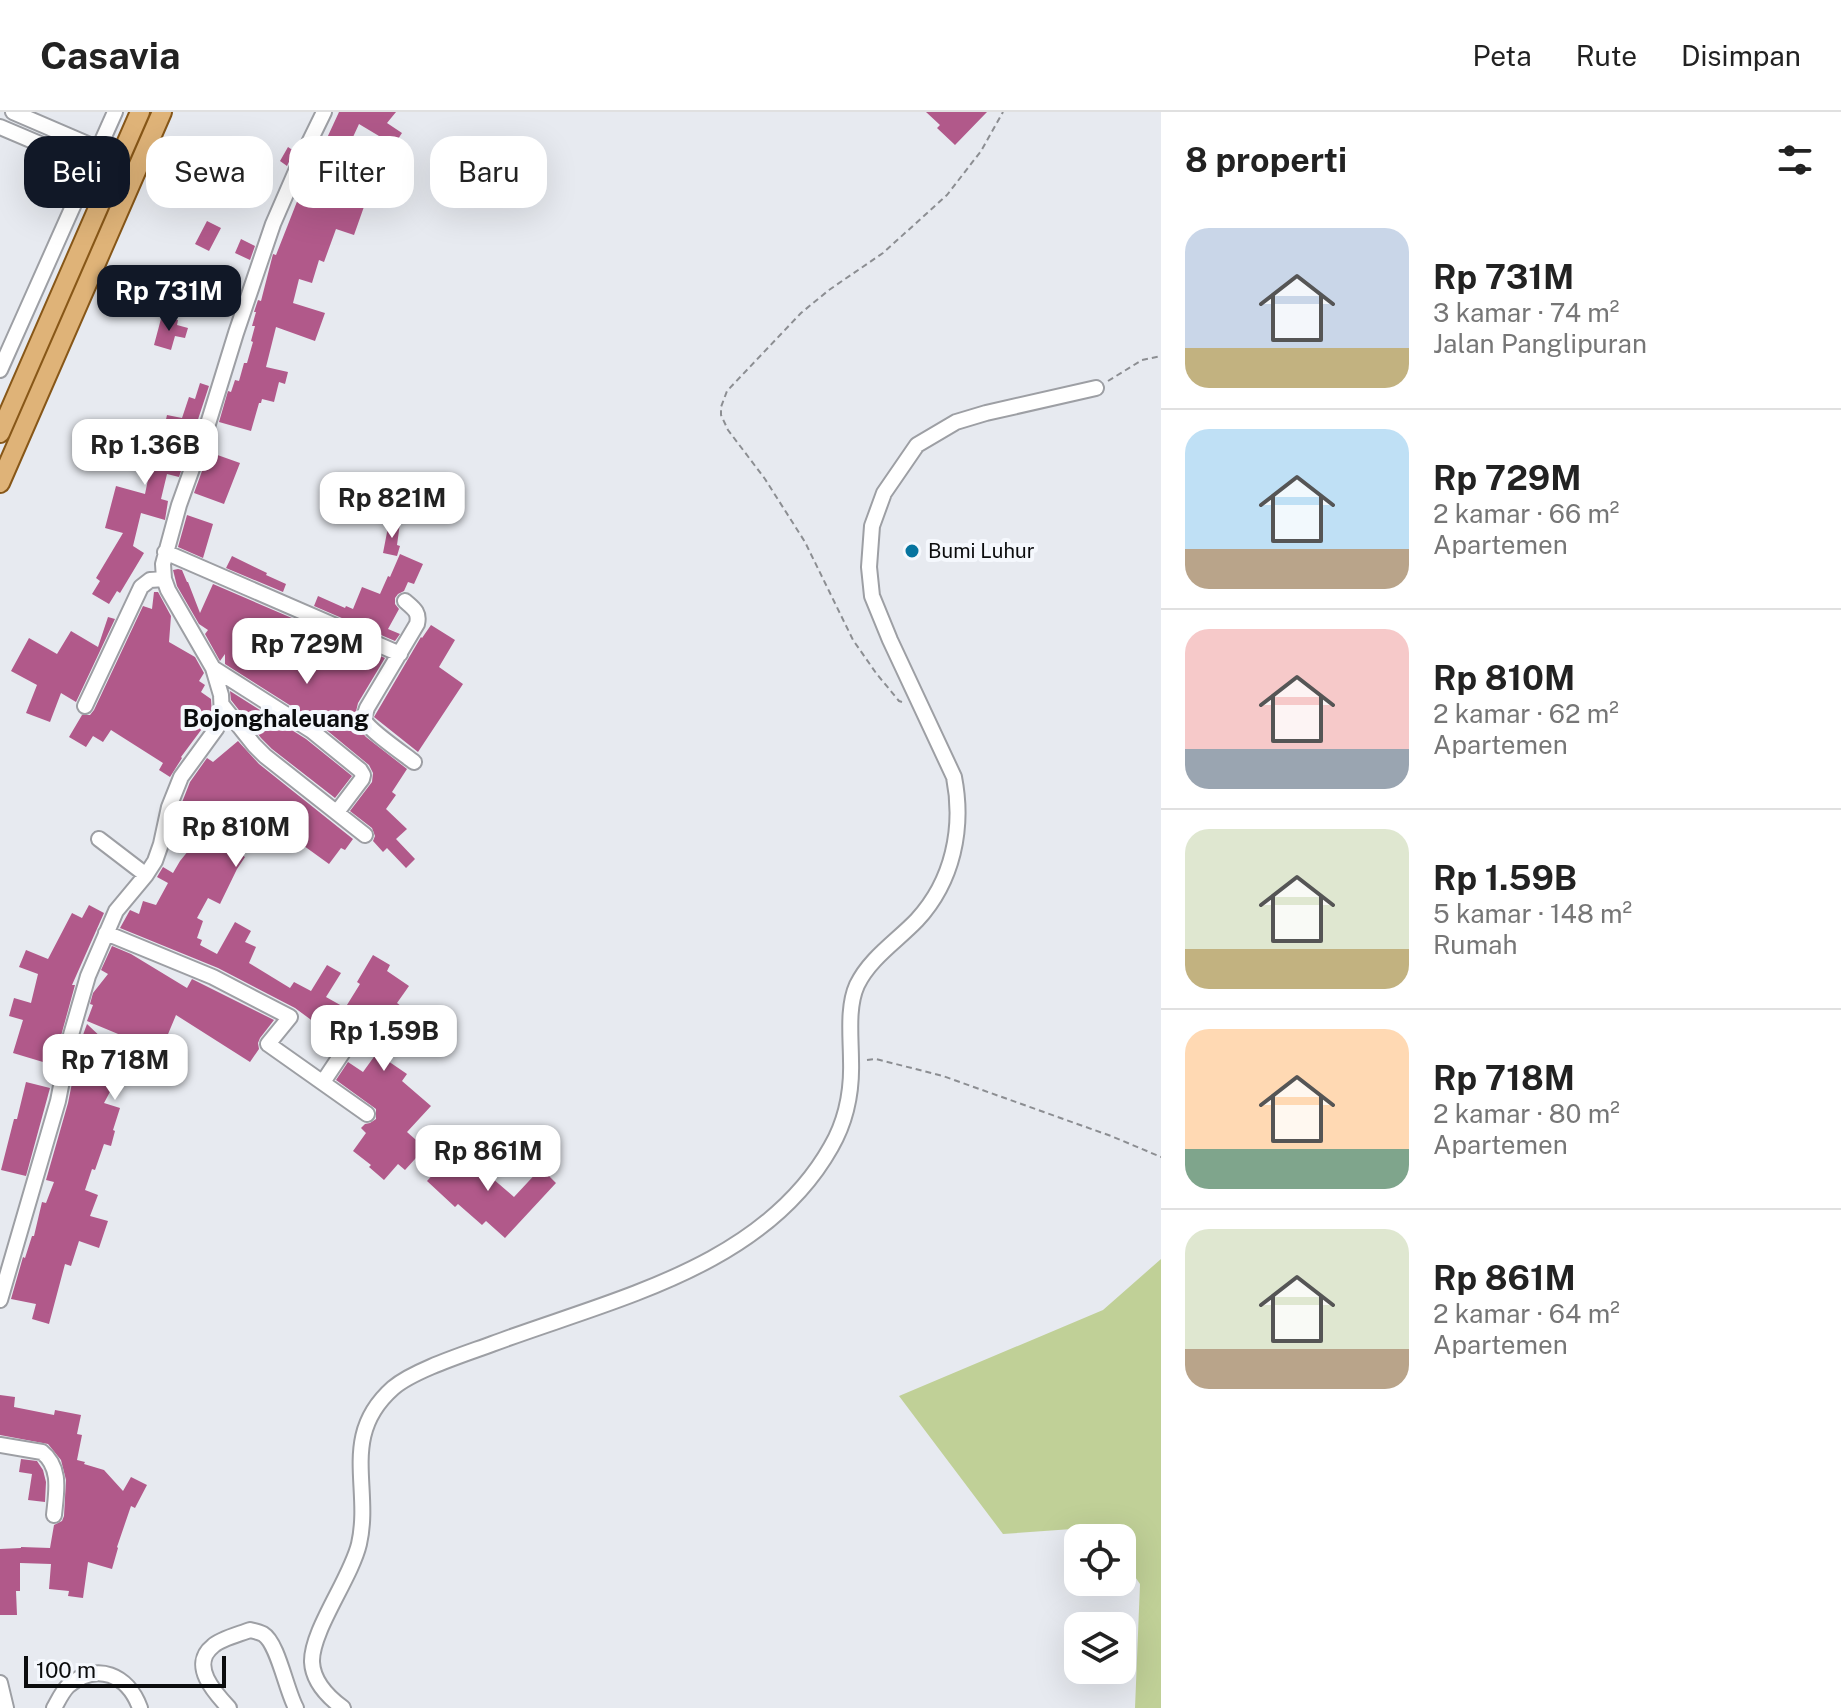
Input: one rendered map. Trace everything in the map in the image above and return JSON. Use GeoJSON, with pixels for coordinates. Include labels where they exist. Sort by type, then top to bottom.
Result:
{"type":"FeatureCollection","features":[{"type":"Feature","properties":{"kind":"main road"},"geometry":{"type":"LineString","coordinates":[[130,136],[140,112]]}},
{"type":"Feature","properties":{"kind":"main road"},"geometry":{"type":"LineString","coordinates":[[0,483],[162,112]]}},
{"type":"Feature","properties":{"kind":"main road"},"geometry":{"type":"LineString","coordinates":[[0,433],[98,208]]}},
{"type":"Feature","properties":{"kind":"main road"},"geometry":{"type":"LineString","coordinates":[[24,378],[42,386]]}},
{"type":"Feature","properties":{"kind":"street"},"geometry":{"type":"LineString","coordinates":[[13,112],[69,136]]}},
{"type":"Feature","properties":{"kind":"street"},"geometry":{"type":"LineString","coordinates":[[105,136],[115,112]]}},
{"type":"Feature","properties":{"kind":"street"},"geometry":{"type":"LineString","coordinates":[[0,1300],[58,1101],[77,1010],[88,976],[116,911],[155,861],[177,785],[222,717],[223,706],[213,668],[164,579],[165,552],[273,224],[324,112]]}},
{"type":"Feature","properties":{"kind":"street"},"geometry":{"type":"LineString","coordinates":[[0,127],[24,137]]}},
{"type":"Feature","properties":{"kind":"street"},"geometry":{"type":"LineString","coordinates":[[0,370],[72,208]]}},
{"type":"Feature","properties":{"kind":"street"},"geometry":{"type":"LineString","coordinates":[[343,1708],[318,1683],[312,1659],[358,1546],[362,1512],[359,1467],[363,1435],[379,1404],[391,1390],[402,1381],[461,1355],[607,1303],[713,1259],[776,1215],[803,1187],[828,1152],[846,1108],[851,1077],[852,1011],[857,985],[879,956],[933,900],[949,866],[956,839],[958,812],[954,777],[872,596],[869,567],[872,526],[884,493],[917,445],[956,422],[1096,388]]}},
{"type":"Feature","properties":{"kind":"street"},"geometry":{"type":"LineString","coordinates":[[165,552],[400,654]]}},
{"type":"Feature","properties":{"kind":"street"},"geometry":{"type":"LineString","coordinates":[[85,706],[141,587],[150,580],[164,579]]}},
{"type":"Feature","properties":{"kind":"street"},"geometry":{"type":"LineString","coordinates":[[405,601],[419,618],[367,708],[364,719],[414,762]]}},
{"type":"Feature","properties":{"kind":"street"},"geometry":{"type":"LineString","coordinates":[[213,668],[312,731],[360,770],[362,779],[337,812]]}},
{"type":"Feature","properties":{"kind":"street"},"geometry":{"type":"LineString","coordinates":[[223,706],[265,756],[365,835]]}},
{"type":"Feature","properties":{"kind":"street"},"geometry":{"type":"LineString","coordinates":[[99,839],[146,875]]}},
{"type":"Feature","properties":{"kind":"street"},"geometry":{"type":"LineString","coordinates":[[106,933],[213,977],[290,1017],[268,1044],[367,1114]]}},
{"type":"Feature","properties":{"kind":"street"},"geometry":{"type":"LineString","coordinates":[[323,1082],[361,1025]]}},
{"type":"Feature","properties":{"kind":"street"},"geometry":{"type":"LineString","coordinates":[[0,1445],[42,1452],[48,1456],[56,1471],[54,1515]]}},
{"type":"Feature","properties":{"kind":"street"},"geometry":{"type":"LineString","coordinates":[[229,1708],[211,1689],[203,1671],[205,1657],[213,1645],[250,1630],[263,1634],[271,1642],[296,1708]]}},
{"type":"Feature","properties":{"kind":"street"},"geometry":{"type":"LineString","coordinates":[[54,1708],[67,1687],[86,1676],[103,1673],[116,1677],[128,1686],[140,1708]]}},
{"type":"Feature","properties":{"kind":"path"},"geometry":{"type":"LineString","coordinates":[[921,704],[899,701],[864,657],[805,542],[765,479],[728,430],[721,415],[722,399],[801,313],[891,246],[947,195],[981,151],[1003,112]]}},
{"type":"Feature","properties":{"kind":"path"},"geometry":{"type":"LineString","coordinates":[[1096,388],[1142,360],[1161,356]]}},
{"type":"Feature","properties":{"kind":"path"},"geometry":{"type":"LineString","coordinates":[[851,1061],[876,1059],[943,1076],[1161,1157]]}},
{"type":"Feature","properties":{"kind":"green space"},"geometry":{"type":"Polygon","coordinates":[[[1161,1259],[1161,1708],[1135,1708],[1140,1584],[1136,1578],[1136,1524],[1064,1524],[1064,1530],[1003,1534],[899,1396],[1103,1310],[1161,1259]]]}},
{"type":"Feature","properties":{"kind":"building"},"geometry":{"type":"Polygon","coordinates":[[[339,112],[396,112],[387,123],[402,133],[400,136],[379,136],[359,124],[354,136],[328,136],[339,112]]]}},
{"type":"Feature","properties":{"kind":"building"},"geometry":{"type":"Polygon","coordinates":[[[926,112],[987,112],[955,145],[926,112]]]}},
{"type":"Feature","properties":{"kind":"building"},"geometry":{"type":"Polygon","coordinates":[[[288,147],[287,166],[280,161],[288,147]]]}},
{"type":"Feature","properties":{"kind":"building"},"geometry":{"type":"Polygon","coordinates":[[[294,208],[364,208],[354,235],[336,229],[324,262],[319,260],[312,283],[299,279],[293,303],[325,313],[315,341],[276,327],[266,367],[288,372],[285,384],[279,382],[274,402],[262,399],[259,403],[251,431],[219,422],[228,391],[231,392],[235,380],[239,381],[244,363],[247,363],[253,342],[254,312],[258,300],[261,301],[273,254],[276,255],[294,208]]]}},
{"type":"Feature","properties":{"kind":"building"},"geometry":{"type":"Polygon","coordinates":[[[207,221],[221,228],[209,251],[195,244],[207,221]]]}},
{"type":"Feature","properties":{"kind":"building"},"geometry":{"type":"Polygon","coordinates":[[[241,239],[255,246],[250,260],[235,253],[241,239]]]}},
{"type":"Feature","properties":{"kind":"building"},"geometry":{"type":"Polygon","coordinates":[[[162,315],[178,320],[177,325],[188,328],[185,338],[175,336],[171,350],[154,345],[162,315]]]}},
{"type":"Feature","properties":{"kind":"building"},"geometry":{"type":"Polygon","coordinates":[[[200,383],[209,386],[179,477],[167,474],[161,499],[168,501],[165,520],[141,513],[133,546],[144,553],[120,593],[117,591],[109,604],[92,594],[100,581],[96,578],[123,533],[105,528],[116,486],[145,494],[150,470],[123,465],[125,457],[106,454],[110,436],[127,439],[131,421],[164,428],[167,415],[182,418],[189,397],[195,399],[200,383]]]}},
{"type":"Feature","properties":{"kind":"building"},"geometry":{"type":"Polygon","coordinates":[[[209,452],[240,463],[224,504],[194,493],[209,452]]]}},
{"type":"Feature","properties":{"kind":"building"},"geometry":{"type":"Polygon","coordinates":[[[187,515],[213,524],[203,558],[178,547],[187,515]]]}},
{"type":"Feature","properties":{"kind":"building"},"geometry":{"type":"Polygon","coordinates":[[[389,522],[400,523],[397,556],[383,553],[389,522]]]}},
{"type":"Feature","properties":{"kind":"building"},"geometry":{"type":"Polygon","coordinates":[[[400,554],[423,564],[414,584],[408,582],[404,591],[395,598],[399,609],[388,629],[400,634],[395,641],[314,606],[318,596],[353,609],[362,587],[380,594],[400,554]]]}},
{"type":"Feature","properties":{"kind":"building"},"geometry":{"type":"Polygon","coordinates":[[[232,556],[286,584],[283,592],[226,568],[232,556]]]}},
{"type":"Feature","properties":{"kind":"building"},"geometry":{"type":"Polygon","coordinates":[[[173,570],[182,570],[188,582],[200,613],[213,584],[385,658],[358,703],[354,720],[366,737],[407,769],[392,792],[396,795],[386,809],[407,829],[396,839],[415,859],[406,868],[387,848],[383,852],[373,841],[372,828],[350,811],[372,782],[373,773],[369,765],[318,723],[225,664],[225,654],[220,661],[205,634],[208,630],[199,624],[177,586],[173,570]]]}},
{"type":"Feature","properties":{"kind":"building"},"geometry":{"type":"Polygon","coordinates":[[[154,592],[158,592],[171,616],[169,642],[195,657],[204,673],[199,681],[205,685],[201,692],[211,699],[212,715],[170,777],[159,770],[163,763],[111,730],[103,742],[93,736],[86,747],[69,737],[82,715],[90,715],[94,710],[143,606],[152,609],[154,592]]]}},
{"type":"Feature","properties":{"kind":"building"},"geometry":{"type":"Polygon","coordinates":[[[108,617],[115,619],[76,702],[61,693],[50,722],[26,713],[37,685],[11,671],[29,638],[57,654],[71,631],[98,647],[108,617]]]}},
{"type":"Feature","properties":{"kind":"building"},"geometry":{"type":"Polygon","coordinates":[[[431,625],[455,640],[439,667],[463,684],[418,752],[374,717],[431,625]]]}},
{"type":"Feature","properties":{"kind":"building"},"geometry":{"type":"Polygon","coordinates":[[[230,691],[306,739],[352,776],[335,798],[261,738],[231,700],[230,691]]]}},
{"type":"Feature","properties":{"kind":"building"},"geometry":{"type":"Polygon","coordinates":[[[238,741],[259,764],[353,839],[345,850],[341,848],[329,864],[293,838],[282,853],[245,825],[230,847],[245,857],[220,904],[208,898],[197,918],[203,921],[197,938],[202,940],[200,945],[217,954],[235,922],[251,931],[245,942],[256,947],[249,963],[290,988],[294,982],[311,991],[327,965],[341,973],[326,997],[342,1006],[331,1024],[318,1016],[314,1022],[295,1008],[218,968],[120,928],[130,910],[139,914],[143,901],[156,905],[168,883],[157,877],[163,867],[173,873],[193,845],[174,833],[190,782],[207,758],[213,762],[238,741]]]}},
{"type":"Feature","properties":{"kind":"building"},"geometry":{"type":"Polygon","coordinates":[[[89,905],[104,913],[72,985],[75,985],[53,1065],[13,1053],[23,1020],[9,1016],[14,998],[31,1003],[38,974],[19,967],[26,950],[48,959],[72,913],[82,918],[89,905]]]}},
{"type":"Feature","properties":{"kind":"building"},"geometry":{"type":"Polygon","coordinates":[[[112,946],[187,988],[192,979],[274,1020],[260,1038],[259,1049],[250,1062],[176,1015],[151,1075],[139,1069],[127,1082],[119,1075],[104,1103],[120,1108],[111,1146],[104,1144],[85,1190],[98,1195],[90,1216],[108,1221],[99,1248],[79,1241],[71,1266],[65,1264],[49,1324],[32,1319],[36,1304],[11,1299],[23,1257],[34,1236],[42,1202],[46,1203],[54,1182],[46,1180],[68,1103],[80,1043],[87,1024],[133,1065],[142,1044],[87,1021],[93,1005],[90,1004],[93,993],[108,974],[101,970],[112,946]]]}},
{"type":"Feature","properties":{"kind":"building"},"geometry":{"type":"Polygon","coordinates":[[[373,955],[390,965],[387,971],[409,986],[397,1003],[417,1018],[388,1061],[407,1074],[402,1081],[431,1106],[407,1132],[425,1148],[405,1170],[398,1164],[384,1180],[353,1151],[366,1133],[361,1128],[376,1119],[376,1109],[336,1080],[348,1062],[363,1072],[376,1054],[361,1043],[370,1030],[370,1020],[361,1015],[353,1020],[342,1013],[373,955]]]}},
{"type":"Feature","properties":{"kind":"building"},"geometry":{"type":"Polygon","coordinates":[[[26,1082],[50,1088],[26,1176],[1,1170],[26,1082]]]}},
{"type":"Feature","properties":{"kind":"building"},"geometry":{"type":"Polygon","coordinates":[[[457,1148],[514,1197],[541,1168],[556,1183],[505,1238],[486,1221],[482,1225],[458,1204],[455,1207],[427,1181],[457,1148]]]}},
{"type":"Feature","properties":{"kind":"building"},"geometry":{"type":"Polygon","coordinates":[[[0,1395],[15,1397],[14,1407],[54,1415],[55,1410],[81,1415],[77,1434],[82,1435],[77,1460],[104,1470],[123,1491],[131,1477],[147,1485],[135,1508],[131,1506],[112,1569],[88,1562],[83,1598],[68,1596],[69,1591],[49,1589],[51,1564],[20,1563],[17,1615],[0,1615],[0,1549],[50,1548],[54,1525],[64,1516],[66,1480],[61,1460],[48,1444],[0,1435],[0,1395]]]}},
{"type":"Feature","properties":{"kind":"building"},"geometry":{"type":"Polygon","coordinates":[[[21,1459],[37,1461],[43,1470],[45,1502],[28,1500],[32,1474],[19,1472],[21,1459]]]}},
{"type":"Feature","properties":{"kind":"place","name":"Bumi Luhur"},"geometry":{"type":"Point","coordinates":[912,551]}},
{"type":"Feature","properties":{"kind":"district","name":"Bojonghaleuang"},"geometry":{"type":"Point","coordinates":[276,718]}}]}
